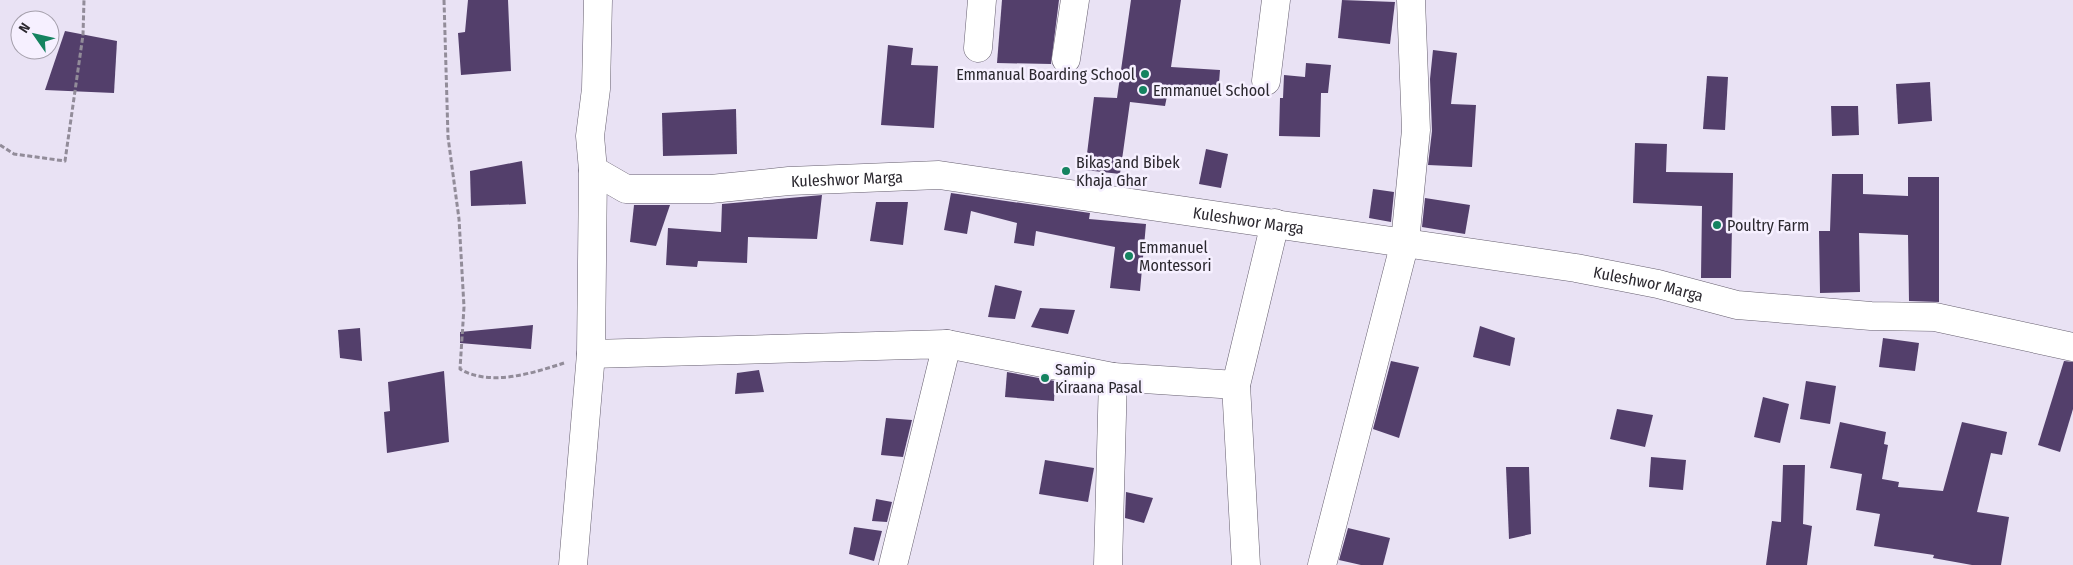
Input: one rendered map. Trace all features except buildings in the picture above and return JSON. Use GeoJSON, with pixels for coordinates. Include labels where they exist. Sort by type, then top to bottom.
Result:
{"type":"FeatureCollection","features":[{"type":"Feature","properties":{"kind":"street"},"geometry":{"type":"LineString","coordinates":[[573,565],[591,354],[593,170],[590,136],[596,89],[598,0]]}},
{"type":"Feature","properties":{"kind":"street"},"geometry":{"type":"LineString","coordinates":[[978,48],[982,0]]}},
{"type":"Feature","properties":{"kind":"street"},"geometry":{"type":"LineString","coordinates":[[1066,59],[1075,0]]}},
{"type":"Feature","properties":{"kind":"street"},"geometry":{"type":"LineString","coordinates":[[1266,81],[1276,0]]}},
{"type":"Feature","properties":{"kind":"street"},"geometry":{"type":"LineString","coordinates":[[1322,565],[1404,242],[1416,130],[1411,0]]}},
{"type":"Feature","properties":{"kind":"street","name":"Kuleshwor Marga"},"geometry":{"type":"LineString","coordinates":[[593,170],[626,189],[711,189],[789,181],[939,175],[1576,268],[1658,284],[1737,305],[1871,316],[1935,317],[2073,347]]}},
{"type":"Feature","properties":{"kind":"street"},"geometry":{"type":"LineString","coordinates":[[1246,565],[1236,385],[1275,223]]}},
{"type":"Feature","properties":{"kind":"street"},"geometry":{"type":"LineString","coordinates":[[591,354],[947,344],[1113,377],[1236,385]]}},
{"type":"Feature","properties":{"kind":"street"},"geometry":{"type":"LineString","coordinates":[[893,565],[947,344]]}},
{"type":"Feature","properties":{"kind":"street"},"geometry":{"type":"LineString","coordinates":[[1108,565],[1113,377]]}},
{"type":"Feature","properties":{"kind":"path"},"geometry":{"type":"LineString","coordinates":[[0,145],[14,154],[65,161],[82,35],[84,0]]}},
{"type":"Feature","properties":{"kind":"path"},"geometry":{"type":"LineString","coordinates":[[444,0],[448,137],[459,219],[464,307],[460,369],[472,376],[504,377],[541,371],[591,354]]}},
{"type":"Feature","properties":{"kind":"place","name":"Emmanual Boarding School"},"geometry":{"type":"Point","coordinates":[1145,74]}},
{"type":"Feature","properties":{"kind":"place","name":"Emmanuel School"},"geometry":{"type":"Point","coordinates":[1143,90]}},
{"type":"Feature","properties":{"kind":"place","name":"Bikas and Bibek Khaja Ghar"},"geometry":{"type":"Point","coordinates":[1066,171]}},
{"type":"Feature","properties":{"kind":"place","name":"Poultry Farm"},"geometry":{"type":"Point","coordinates":[1717,225]}},
{"type":"Feature","properties":{"kind":"place","name":"Emmanuel Montessori"},"geometry":{"type":"Point","coordinates":[1129,256]}},
{"type":"Feature","properties":{"kind":"place","name":"Samip Kiraana Pasal"},"geometry":{"type":"Point","coordinates":[1045,378]}}]}
